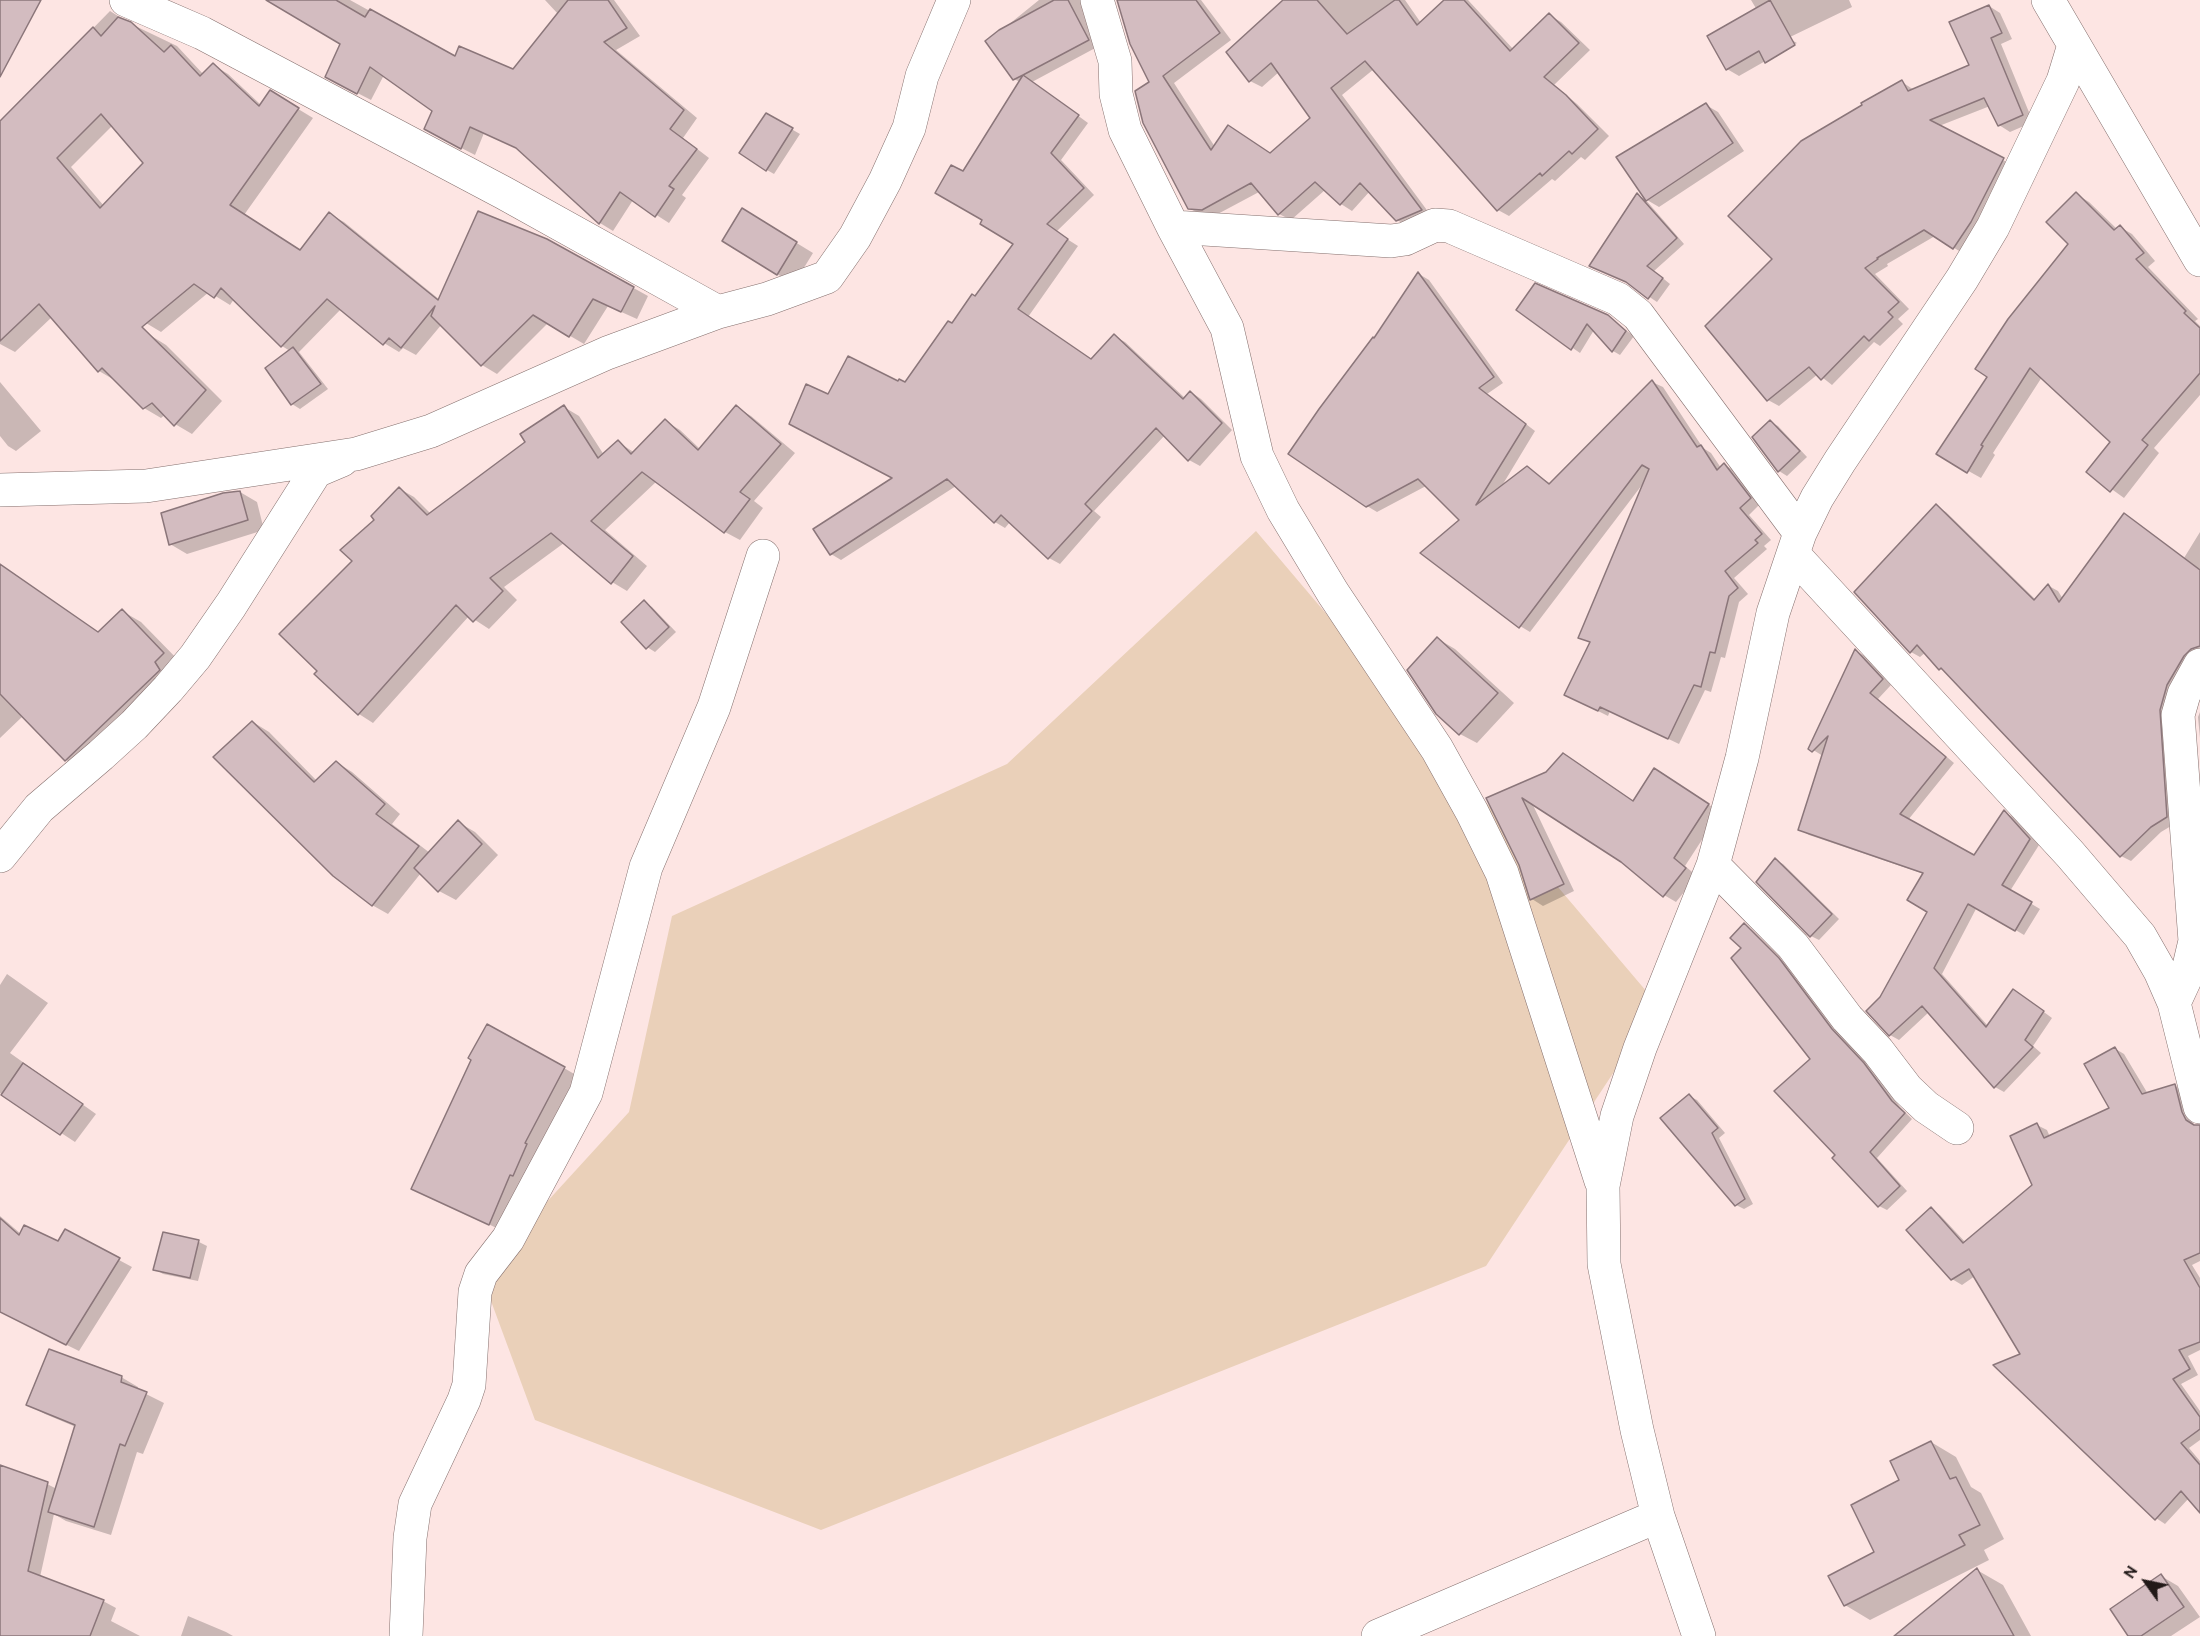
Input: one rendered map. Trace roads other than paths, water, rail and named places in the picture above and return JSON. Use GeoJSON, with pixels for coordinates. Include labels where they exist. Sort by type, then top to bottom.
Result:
{"type":"FeatureCollection","features":[{"type":"Feature","properties":{"kind":"street"},"geometry":{"type":"LineString","coordinates":[[126,0],[202,33],[504,193],[718,312]]}},
{"type":"Feature","properties":{"kind":"street"},"geometry":{"type":"LineString","coordinates":[[0,856],[39,808],[134,725],[195,657],[231,605],[316,471],[356,454],[430,431],[608,353],[718,312],[767,299],[827,277],[855,237],[885,181],[909,128],[922,76],[954,0]]}},
{"type":"Feature","properties":{"kind":"street"},"geometry":{"type":"LineString","coordinates":[[1097,0],[1115,61],[1116,94],[1125,130],[1227,328],[1257,456],[1283,510],[1333,593],[1437,749],[1502,873],[1603,1186]]}},
{"type":"Feature","properties":{"kind":"street"},"geometry":{"type":"LineString","coordinates":[[2048,0],[2200,260]]}},
{"type":"Feature","properties":{"kind":"street"},"geometry":{"type":"LineString","coordinates":[[1699,1636],[1658,1516],[1637,1430],[1604,1264],[1603,1186],[1617,1116],[1640,1048],[1713,865],[1742,758],[1773,613],[1796,543],[1817,498],[1834,470],[1962,279],[1993,227],[2064,81],[2073,45]]}},
{"type":"Feature","properties":{"kind":"street"},"geometry":{"type":"LineString","coordinates":[[1173,227],[1391,241],[1405,239],[1435,225],[1449,226],[1618,299],[1638,315],[1796,543],[2140,936],[2160,971],[2174,1003],[2200,1107]]}},
{"type":"Feature","properties":{"kind":"street"},"geometry":{"type":"LineString","coordinates":[[0,490],[146,486],[356,454]]}},
{"type":"Feature","properties":{"kind":"street"},"geometry":{"type":"LineString","coordinates":[[406,1636],[410,1538],[415,1504],[469,1385],[475,1292],[481,1274],[508,1239],[586,1093],[646,867],[714,707],[763,556]]}},
{"type":"Feature","properties":{"kind":"street"},"geometry":{"type":"LineString","coordinates":[[2174,1003],[2187,975],[2195,941],[2178,715],[2184,694],[2200,665]]}},
{"type":"Feature","properties":{"kind":"street"},"geometry":{"type":"LineString","coordinates":[[1713,865],[1793,946],[1847,1018],[1878,1051],[1907,1089],[1926,1107],[1957,1128]]}},
{"type":"Feature","properties":{"kind":"street"},"geometry":{"type":"LineString","coordinates":[[1378,1636],[1658,1516]]}}]}
